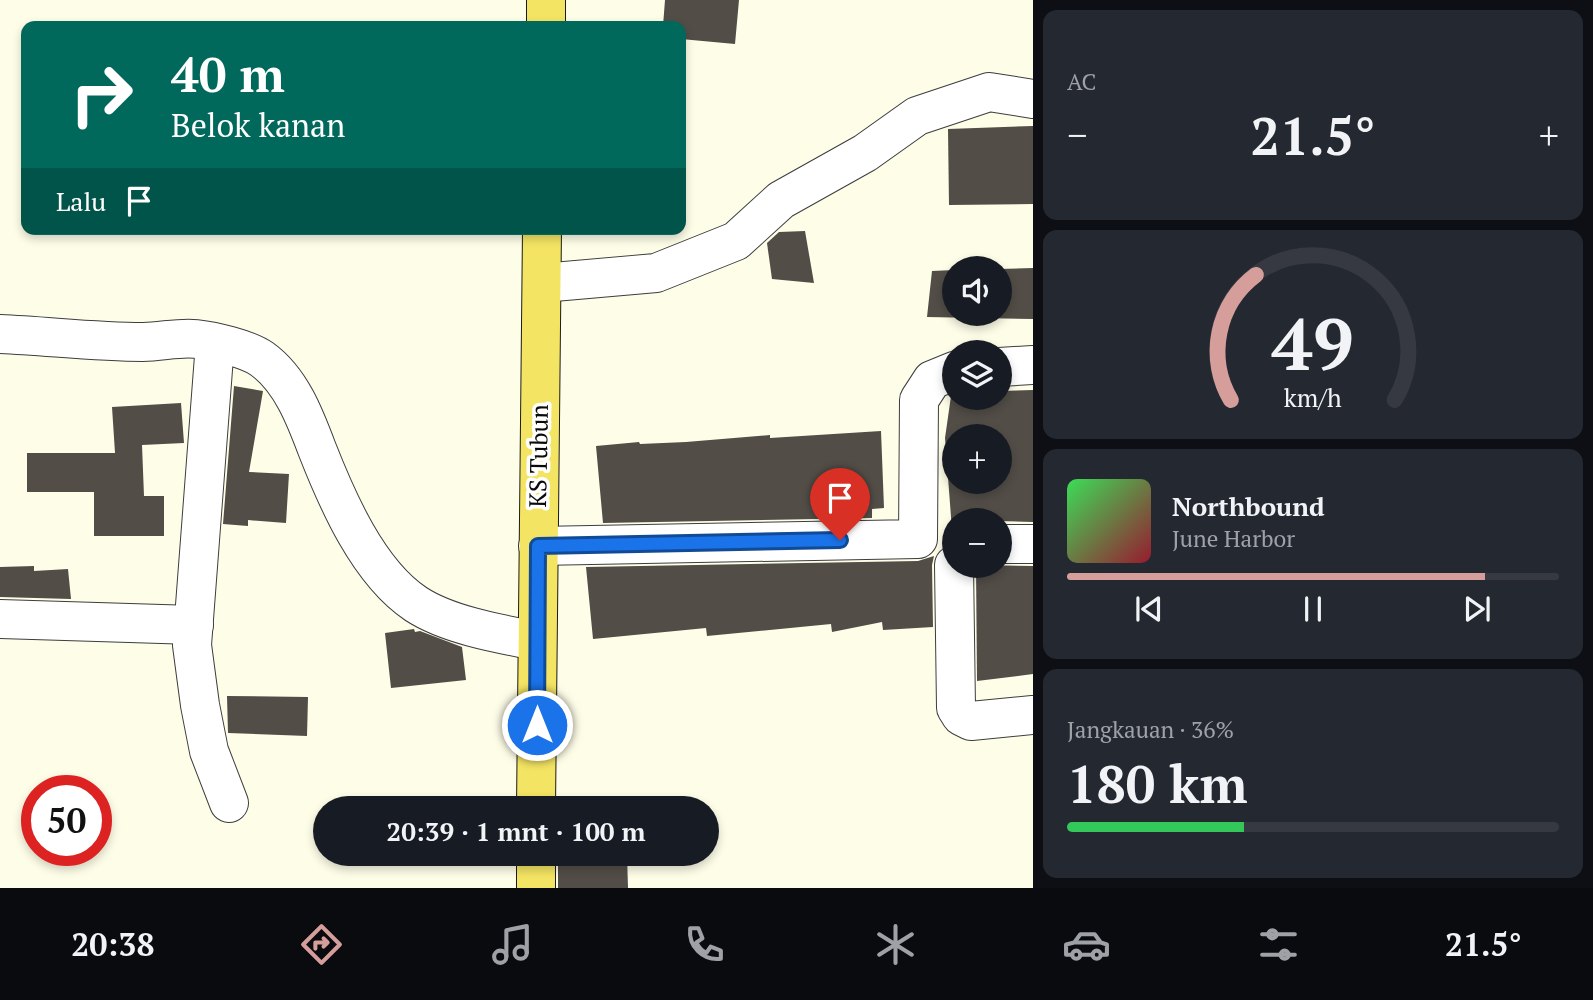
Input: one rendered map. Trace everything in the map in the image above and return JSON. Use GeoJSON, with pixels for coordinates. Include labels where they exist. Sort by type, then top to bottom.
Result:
{"type":"FeatureCollection","features":[{"type":"Feature","properties":{"kind":"main road"},"geometry":{"type":"LineString","coordinates":[[546,0],[546,21]]}},
{"type":"Feature","properties":{"kind":"main road","name":"KS Tubun"},"geometry":{"type":"LineString","coordinates":[[536,796],[542,235]]}},
{"type":"Feature","properties":{"kind":"main road"},"geometry":{"type":"LineString","coordinates":[[536,866],[536,888]]}},
{"type":"Feature","properties":{"kind":"street"},"geometry":{"type":"LineString","coordinates":[[542,284],[656,273],[736,241],[781,200],[865,153],[917,116],[989,92],[1033,99]]}},
{"type":"Feature","properties":{"kind":"street"},"geometry":{"type":"LineString","coordinates":[[0,334],[143,342],[195,339],[233,347],[262,359],[288,386],[355,530],[387,577],[416,604],[455,621],[488,632],[537,641]]}},
{"type":"Feature","properties":{"kind":"street"},"geometry":{"type":"LineString","coordinates":[[215,343],[192,645],[209,751],[229,803]]}},
{"type":"Feature","properties":{"kind":"street"},"geometry":{"type":"LineString","coordinates":[[1012,366],[1033,365]]}},
{"type":"Feature","properties":{"kind":"street"},"geometry":{"type":"LineString","coordinates":[[538,546],[936,542],[919,400],[932,380],[942,376]]}},
{"type":"Feature","properties":{"kind":"street"},"geometry":{"type":"LineString","coordinates":[[1012,544],[1033,544]]}},
{"type":"Feature","properties":{"kind":"street"},"geometry":{"type":"LineString","coordinates":[[954,578],[956,708],[961,716],[971,720],[1033,715]]}},
{"type":"Feature","properties":{"kind":"street"},"geometry":{"type":"LineString","coordinates":[[0,619],[194,625]]}},
{"type":"Feature","properties":{"kind":"building"},"geometry":{"type":"Polygon","coordinates":[[[665,0],[739,0],[735,44],[686,39],[686,21],[663,21],[665,0]]]}},
{"type":"Feature","properties":{"kind":"building"},"geometry":{"type":"Polygon","coordinates":[[[1033,126],[1033,204],[949,205],[948,129],[1033,126]]]}},
{"type":"Feature","properties":{"kind":"building"},"geometry":{"type":"Polygon","coordinates":[[[805,231],[814,283],[772,279],[767,243],[779,232],[805,231]]]}},
{"type":"Feature","properties":{"kind":"building"},"geometry":{"type":"Polygon","coordinates":[[[1033,268],[1033,319],[1012,319],[1012,269],[1033,268]]]}},
{"type":"Feature","properties":{"kind":"building"},"geometry":{"type":"Polygon","coordinates":[[[932,271],[942,271],[942,317],[927,317],[932,271]]]}},
{"type":"Feature","properties":{"kind":"building"},"geometry":{"type":"Polygon","coordinates":[[[234,386],[263,391],[249,472],[289,474],[286,523],[248,520],[248,526],[223,524],[234,386]]]}},
{"type":"Feature","properties":{"kind":"building"},"geometry":{"type":"Polygon","coordinates":[[[1033,390],[1033,522],[1012,521],[1012,508],[950,508],[949,494],[1012,494],[1012,424],[947,424],[949,410],[1012,410],[1012,391],[1033,390]]]}},
{"type":"Feature","properties":{"kind":"building"},"geometry":{"type":"Polygon","coordinates":[[[181,403],[184,443],[142,445],[144,496],[164,496],[164,536],[94,536],[94,492],[27,492],[27,453],[115,453],[112,407],[181,403]]]}},
{"type":"Feature","properties":{"kind":"building"},"geometry":{"type":"Polygon","coordinates":[[[881,431],[884,508],[872,509],[872,518],[603,523],[596,446],[881,431]]]}},
{"type":"Feature","properties":{"kind":"building"},"geometry":{"type":"Polygon","coordinates":[[[934,556],[933,627],[883,630],[882,622],[832,632],[831,624],[707,636],[706,628],[593,639],[586,567],[918,561],[934,556]]]}},
{"type":"Feature","properties":{"kind":"building"},"geometry":{"type":"Polygon","coordinates":[[[34,566],[34,571],[68,569],[71,599],[0,597],[0,567],[34,566]]]}},
{"type":"Feature","properties":{"kind":"building"},"geometry":{"type":"Polygon","coordinates":[[[1012,566],[1033,566],[1033,674],[977,681],[976,578],[1012,578],[1012,566]]]}},
{"type":"Feature","properties":{"kind":"building"},"geometry":{"type":"Polygon","coordinates":[[[414,629],[415,632],[420,631],[462,647],[466,680],[391,688],[385,633],[414,629]]]}},
{"type":"Feature","properties":{"kind":"building"},"geometry":{"type":"Polygon","coordinates":[[[227,696],[308,697],[307,736],[228,733],[227,696]]]}},
{"type":"Feature","properties":{"kind":"building"},"geometry":{"type":"Polygon","coordinates":[[[558,866],[627,866],[628,888],[558,888],[558,866]]]}},
{"type":"Feature","properties":{"kind":"route"},"geometry":{"type":"LineString","coordinates":[[537,725],[538,546],[840,540]]}}]}
